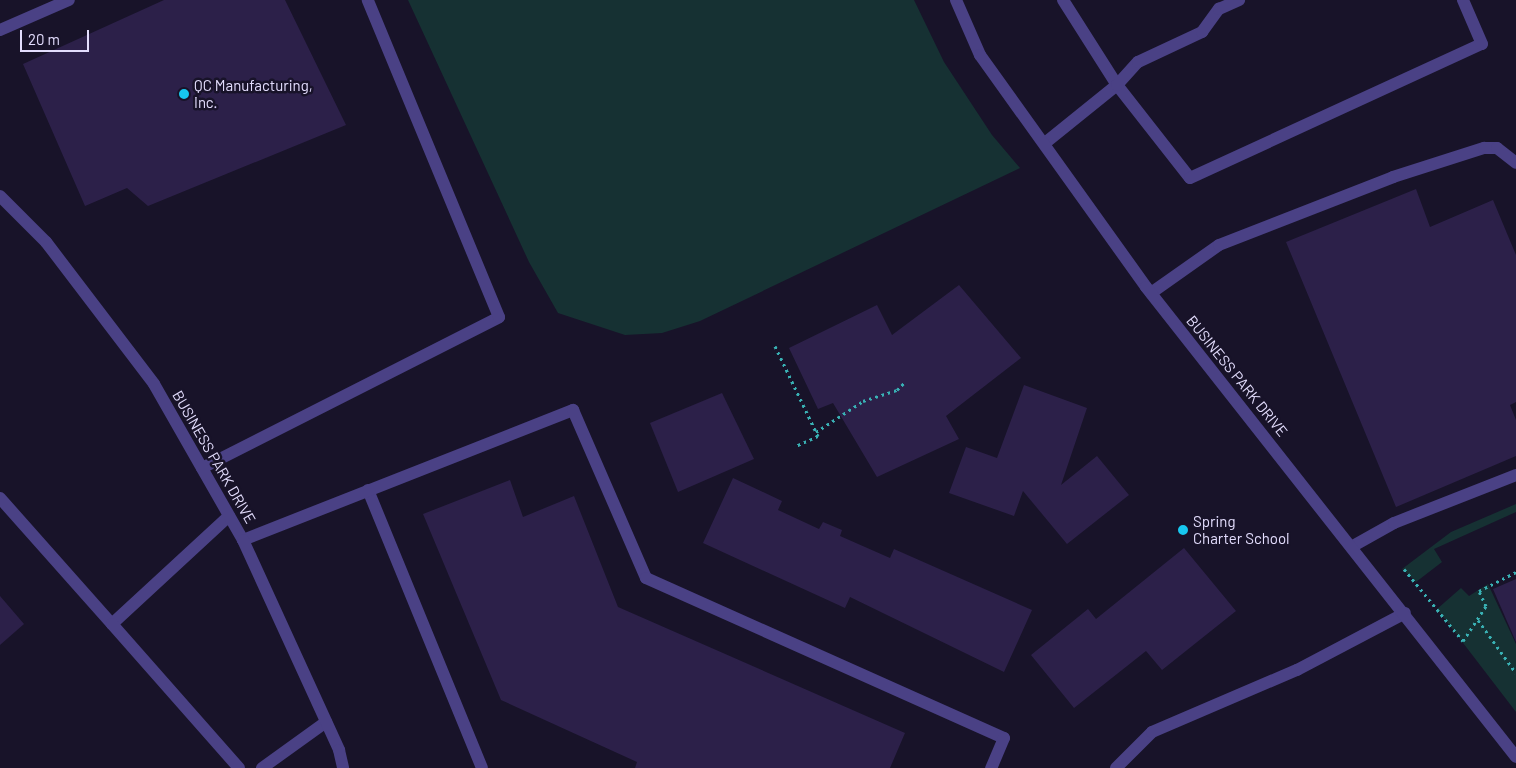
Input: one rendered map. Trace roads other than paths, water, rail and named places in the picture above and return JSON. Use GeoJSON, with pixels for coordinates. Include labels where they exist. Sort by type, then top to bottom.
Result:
{"type":"FeatureCollection","features":[{"type":"Feature","properties":{"kind":"street"},"geometry":{"type":"LineString","coordinates":[[0,30],[70,0]]}},
{"type":"Feature","properties":{"kind":"street"},"geometry":{"type":"LineString","coordinates":[[202,468],[499,318],[368,0]]}},
{"type":"Feature","properties":{"kind":"street","name":"BUSINESS PARK DRIVE"},"geometry":{"type":"LineString","coordinates":[[956,0],[980,55],[1151,293],[1353,546],[1516,757]]}},
{"type":"Feature","properties":{"kind":"street"},"geometry":{"type":"LineString","coordinates":[[1063,0],[1117,86],[1190,178],[1482,44],[1463,0]]}},
{"type":"Feature","properties":{"kind":"street"},"geometry":{"type":"LineString","coordinates":[[1045,143],[1117,86],[1138,62],[1202,32],[1219,9],[1239,0]]}},
{"type":"Feature","properties":{"kind":"street"},"geometry":{"type":"LineString","coordinates":[[1151,293],[1219,244],[1393,177],[1484,148],[1497,148],[1516,163]]}},
{"type":"Feature","properties":{"kind":"street","name":"BUSINESS PARK DRIVE"},"geometry":{"type":"LineString","coordinates":[[0,196],[46,242],[154,384],[243,540],[326,722],[343,768]]}},
{"type":"Feature","properties":{"kind":"street"},"geometry":{"type":"LineString","coordinates":[[243,540],[574,410],[646,578],[1004,738],[991,768]]}},
{"type":"Feature","properties":{"kind":"street"},"geometry":{"type":"LineString","coordinates":[[1353,546],[1394,523],[1516,475]]}},
{"type":"Feature","properties":{"kind":"street"},"geometry":{"type":"LineString","coordinates":[[368,490],[482,768]]}},
{"type":"Feature","properties":{"kind":"street"},"geometry":{"type":"LineString","coordinates":[[0,498],[239,768]]}},
{"type":"Feature","properties":{"kind":"street"},"geometry":{"type":"LineString","coordinates":[[112,624],[229,516]]}},
{"type":"Feature","properties":{"kind":"street"},"geometry":{"type":"LineString","coordinates":[[1116,768],[1152,732],[1297,670],[1405,613]]}},
{"type":"Feature","properties":{"kind":"street"},"geometry":{"type":"LineString","coordinates":[[262,768],[326,722]]}},
{"type":"Feature","properties":{"kind":"place","name":"QC Manufacturing, Inc."},"geometry":{"type":"Point","coordinates":[184,94]}},
{"type":"Feature","properties":{"kind":"place","name":"Spring Charter School"},"geometry":{"type":"Point","coordinates":[1183,530]}}]}
